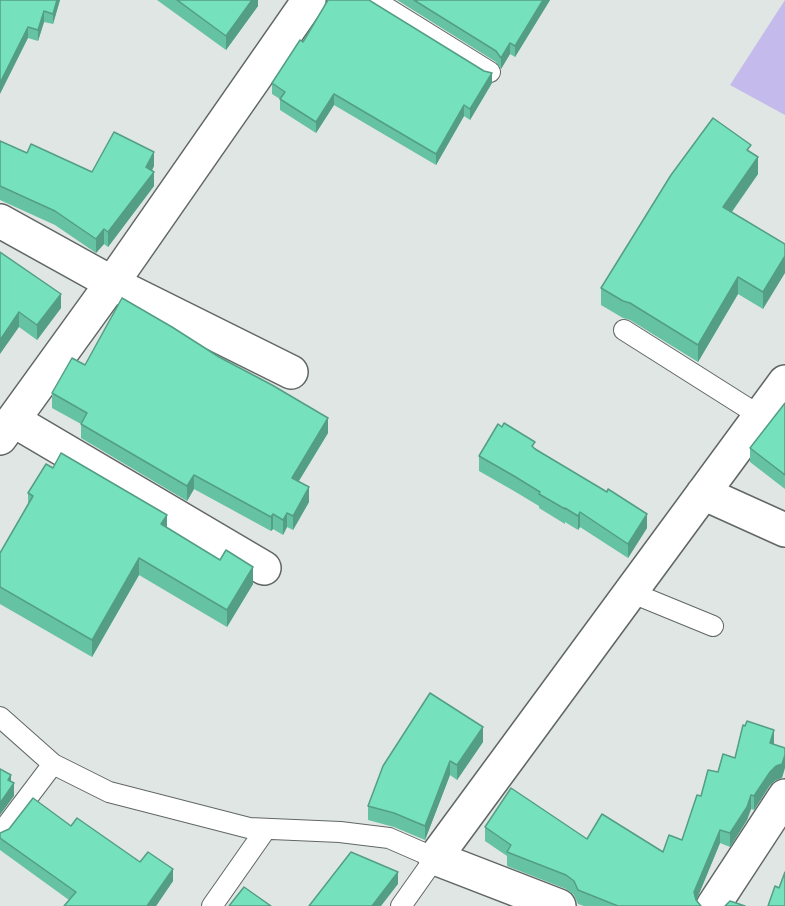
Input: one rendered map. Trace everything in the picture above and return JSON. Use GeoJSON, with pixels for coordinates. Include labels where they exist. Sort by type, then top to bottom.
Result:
{"type":"FeatureCollection","features":[{"type":"Feature","properties":{"kind":"street"},"geometry":{"type":"LineString","coordinates":[[264,568],[7,429],[112,283],[309,0]]}},
{"type":"Feature","properties":{"kind":"street"},"geometry":{"type":"LineString","coordinates":[[0,220],[112,283],[291,372]]}},
{"type":"Feature","properties":{"kind":"street"},"geometry":{"type":"LineString","coordinates":[[559,906],[435,858],[785,382]]}},
{"type":"Feature","properties":{"kind":"street"},"geometry":{"type":"LineString","coordinates":[[703,494],[785,530]]}},
{"type":"Feature","properties":{"kind":"street"},"geometry":{"type":"LineString","coordinates":[[713,906],[785,796]]}},
{"type":"Feature","properties":{"kind":"lane"},"geometry":{"type":"LineString","coordinates":[[374,0],[490,72]]}},
{"type":"Feature","properties":{"kind":"lane"},"geometry":{"type":"LineString","coordinates":[[624,330],[760,416]]}},
{"type":"Feature","properties":{"kind":"lane"},"geometry":{"type":"LineString","coordinates":[[630,592],[713,626]]}},
{"type":"Feature","properties":{"kind":"lane"},"geometry":{"type":"LineString","coordinates":[[0,717],[53,764],[109,792],[249,828],[340,832],[389,838],[435,858],[401,906]]}},
{"type":"Feature","properties":{"kind":"lane"},"geometry":{"type":"LineString","coordinates":[[0,834],[53,764]]}},
{"type":"Feature","properties":{"kind":"lane"},"geometry":{"type":"LineString","coordinates":[[212,906],[267,829]]}},
{"type":"Feature","properties":{"kind":"shaded area"},"geometry":{"type":"Polygon","coordinates":[[[785,0],[785,115],[730,85],[785,0]]]}},
{"type":"Feature","properties":{"kind":"building"},"geometry":{"type":"Polygon","coordinates":[[[0,0],[57,0],[53,14],[44,11],[38,30],[28,27],[0,83],[0,0]]]}},
{"type":"Feature","properties":{"kind":"building"},"geometry":{"type":"Polygon","coordinates":[[[177,0],[252,0],[226,36],[177,0]]]}},
{"type":"Feature","properties":{"kind":"building"},"geometry":{"type":"Polygon","coordinates":[[[328,0],[369,0],[484,71],[492,73],[470,109],[464,105],[436,154],[334,94],[316,122],[280,99],[285,92],[272,83],[300,40],[303,42],[328,0]]]}},
{"type":"Feature","properties":{"kind":"building"},"geometry":{"type":"Polygon","coordinates":[[[414,0],[543,0],[515,46],[510,43],[501,58],[496,51],[414,0]]]}},
{"type":"Feature","properties":{"kind":"building"},"geometry":{"type":"Polygon","coordinates":[[[713,118],[751,145],[747,150],[758,157],[723,207],[785,244],[785,256],[763,292],[738,277],[698,345],[601,288],[671,175],[713,118]]]}},
{"type":"Feature","properties":{"kind":"building"},"geometry":{"type":"Polygon","coordinates":[[[114,132],[154,152],[146,167],[154,172],[108,232],[104,229],[96,239],[55,211],[0,186],[0,141],[27,153],[31,144],[92,172],[114,132]]]}},
{"type":"Feature","properties":{"kind":"building"},"geometry":{"type":"Polygon","coordinates":[[[0,252],[61,294],[37,325],[19,312],[0,340],[0,252]]]}},
{"type":"Feature","properties":{"kind":"building"},"geometry":{"type":"Polygon","coordinates":[[[122,298],[219,357],[328,418],[292,478],[309,487],[293,516],[287,513],[283,520],[273,514],[271,517],[194,475],[187,486],[81,424],[87,413],[52,393],[72,358],[85,365],[122,298]]]}},
{"type":"Feature","properties":{"kind":"building"},"geometry":{"type":"Polygon","coordinates":[[[785,403],[785,475],[750,448],[785,403]]]}},
{"type":"Feature","properties":{"kind":"building"},"geometry":{"type":"Polygon","coordinates":[[[504,423],[535,442],[532,446],[535,449],[607,492],[608,489],[647,514],[628,544],[580,512],[578,516],[565,509],[479,456],[498,424],[502,427],[504,423]]]}},
{"type":"Feature","properties":{"kind":"building"},"geometry":{"type":"Polygon","coordinates":[[[61,453],[167,515],[161,524],[220,560],[226,550],[253,567],[227,610],[139,558],[92,640],[0,587],[0,553],[33,496],[28,493],[46,464],[53,468],[61,453]]]}},
{"type":"Feature","properties":{"kind":"building"},"geometry":{"type":"Polygon","coordinates":[[[430,693],[483,727],[457,765],[450,761],[425,826],[394,813],[368,806],[383,766],[430,693]]]}},
{"type":"Feature","properties":{"kind":"building"},"geometry":{"type":"Polygon","coordinates":[[[747,721],[774,730],[770,743],[785,748],[785,755],[782,764],[770,772],[754,796],[751,795],[747,807],[730,833],[720,830],[694,892],[701,906],[618,906],[578,890],[574,881],[566,875],[507,852],[511,845],[485,827],[511,788],[587,839],[602,814],[663,852],[669,835],[682,840],[697,795],[701,796],[708,770],[718,772],[723,754],[735,758],[743,725],[745,726],[747,721]]]}},
{"type":"Feature","properties":{"kind":"building"},"geometry":{"type":"Polygon","coordinates":[[[0,769],[11,775],[8,780],[14,783],[0,803],[0,769]]]}},
{"type":"Feature","properties":{"kind":"building"},"geometry":{"type":"Polygon","coordinates":[[[33,798],[71,826],[77,818],[140,862],[148,852],[173,869],[147,906],[64,906],[76,892],[0,838],[0,833],[9,829],[33,798]]]}},
{"type":"Feature","properties":{"kind":"building"},"geometry":{"type":"Polygon","coordinates":[[[351,852],[398,872],[372,906],[309,906],[351,852]]]}},
{"type":"Feature","properties":{"kind":"building"},"geometry":{"type":"Polygon","coordinates":[[[785,872],[785,906],[768,906],[775,886],[779,888],[785,872]]]}},
{"type":"Feature","properties":{"kind":"building"},"geometry":{"type":"Polygon","coordinates":[[[244,887],[271,906],[229,906],[244,887]]]}},
{"type":"Feature","properties":{"kind":"building"},"geometry":{"type":"Polygon","coordinates":[[[730,901],[745,906],[725,906],[730,901]]]}}]}
